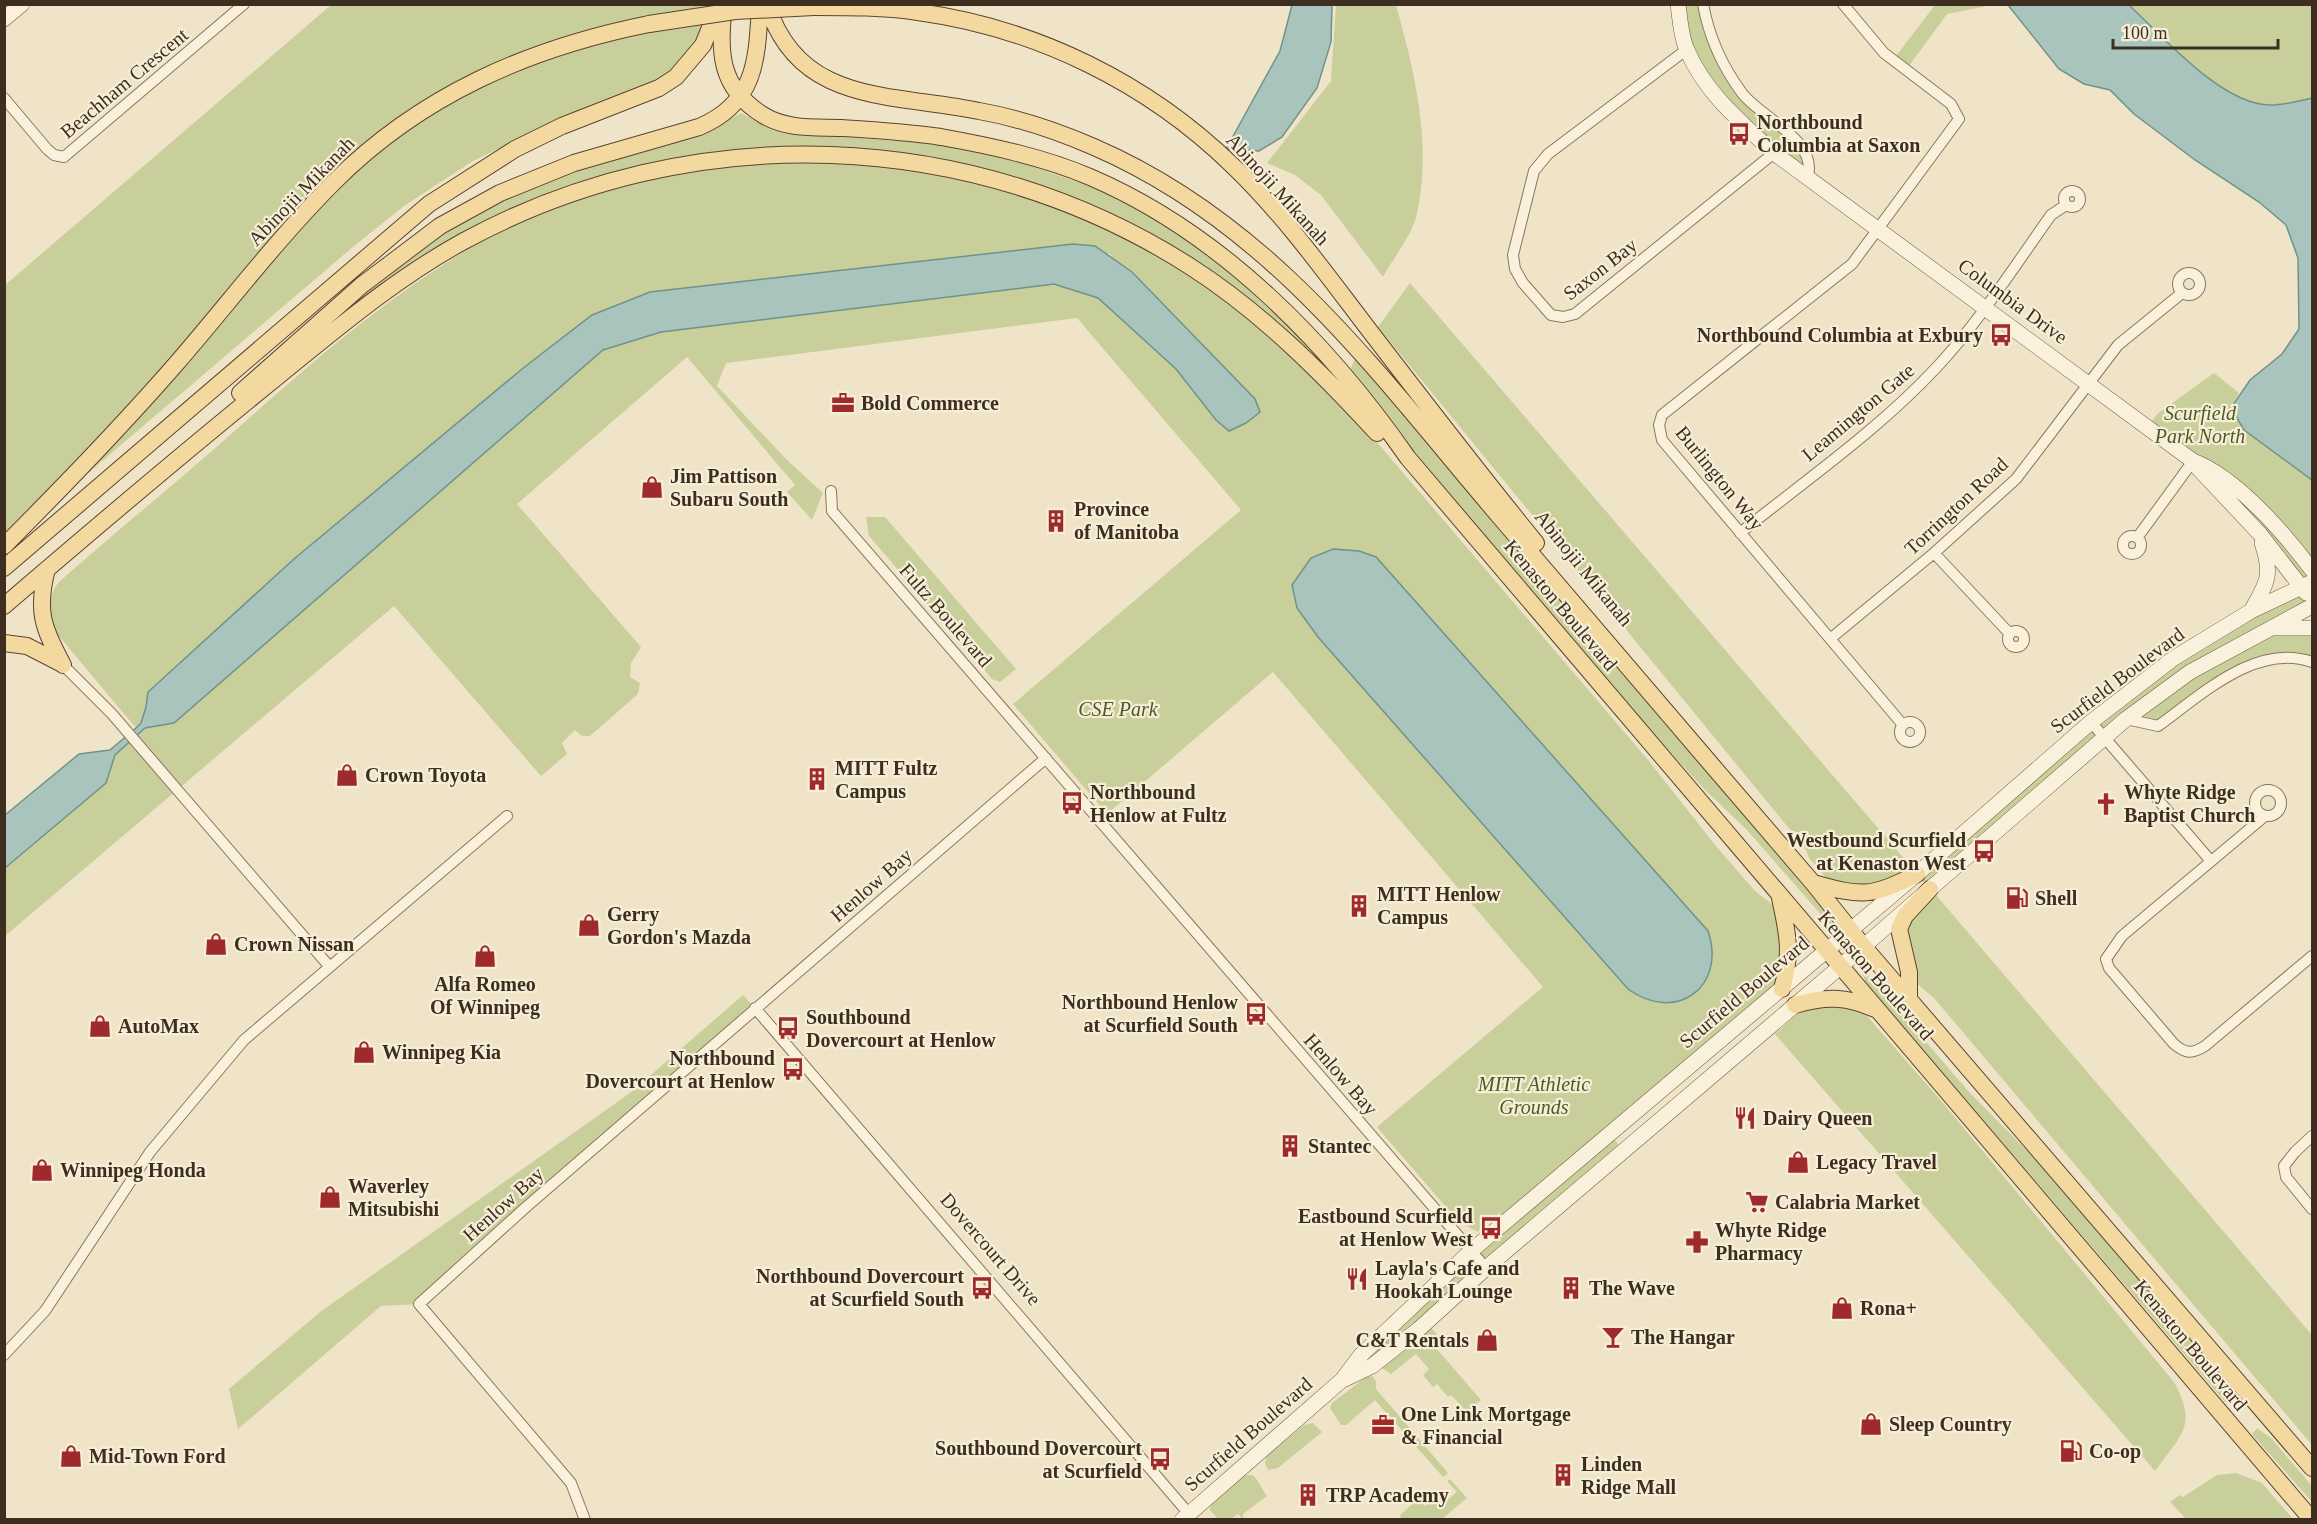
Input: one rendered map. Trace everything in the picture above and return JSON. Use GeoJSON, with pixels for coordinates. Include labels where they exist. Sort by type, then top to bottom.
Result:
{"type":"FeatureCollection","features":[{"type":"Feature","properties":{"kind":"main road"},"geometry":{"type":"LineString","coordinates":[[722,4],[720,38],[722,61],[728,77],[741,97],[765,117],[792,126],[902,132],[972,143],[1064,168],[1128,195],[1191,233],[1257,285],[1345,379],[1389,430],[1408,458]]}},
{"type":"Feature","properties":{"kind":"main road"},"geometry":{"type":"LineString","coordinates":[[4,568],[429,204],[515,149],[562,126],[659,88],[676,77],[688,66],[703,45],[722,4]]}},
{"type":"Feature","properties":{"kind":"main road"},"geometry":{"type":"LineString","coordinates":[[184,452],[222,408],[362,285],[440,226],[500,194],[574,163],[708,123],[741,97],[756,61],[760,4]]}},
{"type":"Feature","properties":{"kind":"main road"},"geometry":{"type":"LineString","coordinates":[[767,4],[776,29],[791,53],[807,68],[827,80],[865,93],[980,111],[1065,135],[1155,177],[1197,202],[1247,239],[1292,279],[1352,345],[1672,719]]}},
{"type":"Feature","properties":{"kind":"main road","name":"Abinojii Mikanah"},"geometry":{"type":"LineString","coordinates":[[4,546],[158,385],[301,217],[333,183],[378,143],[450,93],[506,65],[561,45],[649,24],[735,11],[814,7],[916,11],[975,23],[1032,40],[1115,78],[1163,108],[1210,145],[1255,188],[1296,236],[1517,519],[1659,692],[1672,719]]}},
{"type":"Feature","properties":{"kind":"main road"},"geometry":{"type":"LineString","coordinates":[[4,606],[184,452],[386,291],[453,248],[502,222],[557,198],[651,170],[730,157],[819,153],[910,161],[969,172],[1055,198],[1140,237],[1192,268],[1266,322],[1382,439],[1408,458]]}},
{"type":"Feature","properties":{"kind":"main road","name":"Kenaston Boulevard"},"geometry":{"type":"LineString","coordinates":[[1408,458],[2312,1520]]}},
{"type":"Feature","properties":{"kind":"main road"},"geometry":{"type":"LineString","coordinates":[[47,569],[42,588],[41,617],[49,639],[63,665]]}},
{"type":"Feature","properties":{"kind":"main road"},"geometry":{"type":"LineString","coordinates":[[4,643],[27,646],[63,665]]}},
{"type":"Feature","properties":{"kind":"main road","name":"Kenaston Boulevard"},"geometry":{"type":"LineString","coordinates":[[1672,719],[1813,883],[1864,947],[2313,1468]]}},
{"type":"Feature","properties":{"kind":"main road"},"geometry":{"type":"LineString","coordinates":[[1813,883],[1841,891],[1870,894],[1917,874]]}},
{"type":"Feature","properties":{"kind":"main road"},"geometry":{"type":"LineString","coordinates":[[1909,999],[1909,972],[1899,929],[1905,916],[1930,889]]}},
{"type":"Feature","properties":{"kind":"main road"},"geometry":{"type":"LineString","coordinates":[[1779,894],[1790,950],[1789,965],[1782,989]]}},
{"type":"Feature","properties":{"kind":"main road"},"geometry":{"type":"LineString","coordinates":[[1795,1005],[1820,997],[1838,997],[1857,1001],[1880,1011]]}},
{"type":"Feature","properties":{"kind":"street"},"geometry":{"type":"LineString","coordinates":[[4,19],[22,4]]}},
{"type":"Feature","properties":{"kind":"street","name":"Beachham Crescent"},"geometry":{"type":"LineString","coordinates":[[4,98],[47,149],[54,155],[64,157],[244,4]]}},
{"type":"Feature","properties":{"kind":"street","name":"Columbia Drive"},"geometry":{"type":"LineString","coordinates":[[1678,4],[1686,50],[1724,106],[1774,153],[2193,461],[2307,585],[2313,604]]}},
{"type":"Feature","properties":{"kind":"street"},"geometry":{"type":"LineString","coordinates":[[1702,4],[1708,31],[1723,64],[1744,95],[1803,147],[1810,165],[1808,176]]}},
{"type":"Feature","properties":{"kind":"street"},"geometry":{"type":"LineString","coordinates":[[1844,4],[1884,53],[1951,104],[1957,110],[1959,119],[1879,228]]}},
{"type":"Feature","properties":{"kind":"street","name":"Saxon Bay"},"geometry":{"type":"LineString","coordinates":[[1686,50],[1548,154],[1534,171],[1513,255],[1515,269],[1523,282],[1551,315],[1563,317],[1575,314],[1774,153]]}},
{"type":"Feature","properties":{"kind":"street","name":"Leamington Gate"},"geometry":{"type":"LineString","coordinates":[[1740,533],[1907,396],[1936,368],[1985,306],[2051,215],[2066,205]]}},
{"type":"Feature","properties":{"kind":"street","name":"Burlington Way"},"geometry":{"type":"LineString","coordinates":[[1879,228],[1852,264],[1662,415],[1659,425],[1662,440],[1903,725]]}},
{"type":"Feature","properties":{"kind":"street","name":"Torrington Road"},"geometry":{"type":"LineString","coordinates":[[1830,639],[1934,553],[2016,479],[2118,345],[2182,293]]}},
{"type":"Feature","properties":{"kind":"street"},"geometry":{"type":"LineString","coordinates":[[2137,538],[2193,461]]}},
{"type":"Feature","properties":{"kind":"street","name":"Columbia Drive"},"geometry":{"type":"LineString","coordinates":[[2193,461],[2208,466],[2273,521],[2313,570]]}},
{"type":"Feature","properties":{"kind":"street","name":"Fultz Boulevard"},"geometry":{"type":"LineString","coordinates":[[831,491],[832,511],[1046,758]]}},
{"type":"Feature","properties":{"kind":"street"},"geometry":{"type":"LineString","coordinates":[[2251,611],[2268,582],[2267,559],[2260,534]]}},
{"type":"Feature","properties":{"kind":"street"},"geometry":{"type":"LineString","coordinates":[[1934,553],[2010,634]]}},
{"type":"Feature","properties":{"kind":"street","name":"Scurfield Boulevard"},"geometry":{"type":"LineString","coordinates":[[1188,1518],[1342,1380],[1360,1356],[1471,1251],[1917,874],[2091,722],[2174,658],[2251,611],[2307,585]]}},
{"type":"Feature","properties":{"kind":"street","name":"Scurfield Boulevard"},"geometry":{"type":"LineString","coordinates":[[1342,1380],[1372,1366],[1419,1329],[1486,1268],[1864,947],[2126,719],[2190,672],[2313,604]]}},
{"type":"Feature","properties":{"kind":"street"},"geometry":{"type":"LineString","coordinates":[[2267,628],[2313,628]]}},
{"type":"Feature","properties":{"kind":"street","name":"Scurfield Boulevard"},"geometry":{"type":"LineString","coordinates":[[2126,719],[2158,726],[2231,673],[2272,660],[2309,661]]}},
{"type":"Feature","properties":{"kind":"street"},"geometry":{"type":"LineString","coordinates":[[63,665],[112,714],[329,966]]}},
{"type":"Feature","properties":{"kind":"street"},"geometry":{"type":"LineString","coordinates":[[2091,722],[2210,860]]}},
{"type":"Feature","properties":{"kind":"street","name":"Henlow Bay"},"geometry":{"type":"LineString","coordinates":[[585,1520],[571,1483],[419,1304],[525,1208],[1046,758],[1486,1268]]}},
{"type":"Feature","properties":{"kind":"street"},"geometry":{"type":"LineString","coordinates":[[4,1355],[45,1311],[150,1152],[244,1040],[507,816]]}},
{"type":"Feature","properties":{"kind":"street"},"geometry":{"type":"LineString","coordinates":[[2265,816],[2122,936],[2106,959],[2115,977],[2174,1044],[2183,1052],[2193,1053],[2205,1046],[2313,956]]}},
{"type":"Feature","properties":{"kind":"street","name":"Dovercourt Drive"},"geometry":{"type":"LineString","coordinates":[[755,1008],[1188,1518]]}},
{"type":"Feature","properties":{"kind":"street"},"geometry":{"type":"LineString","coordinates":[[2313,1136],[2295,1152],[2284,1166],[2286,1177],[2313,1209]]}},
{"type":"Feature","properties":{"kind":"green space"},"geometry":{"type":"Polygon","coordinates":[[[331,5],[711,5],[703,35],[673,74],[575,112],[473,161],[404,206],[5,544],[4,286],[331,5]]]}},
{"type":"Feature","properties":{"kind":"green space"},"geometry":{"type":"Polygon","coordinates":[[[1336,5],[1396,5],[1410,57],[1420,110],[1423,164],[1416,217],[1406,239],[1383,277],[1321,195],[1295,175],[1267,163],[1331,81],[1336,5]]]}},
{"type":"Feature","properties":{"kind":"green space"},"geometry":{"type":"Polygon","coordinates":[[[1678,5],[1703,5],[1708,31],[1744,95],[1802,147],[1808,176],[1705,80],[1678,5]]]}},
{"type":"Feature","properties":{"kind":"green space"},"geometry":{"type":"Polygon","coordinates":[[[1935,5],[1992,5],[1947,14],[1906,70],[1893,60],[1935,5]]]}},
{"type":"Feature","properties":{"kind":"green space"},"geometry":{"type":"Polygon","coordinates":[[[2129,5],[2312,5],[2312,98],[2271,105],[2252,102],[2233,94],[2194,67],[2129,5]]]}},
{"type":"Feature","properties":{"kind":"green space"},"geometry":{"type":"Polygon","coordinates":[[[741,113],[782,132],[939,144],[1020,162],[1103,191],[1153,216],[1242,278],[1308,347],[1306,349],[1179,253],[1134,226],[1079,200],[1022,179],[964,164],[905,153],[844,148],[784,147],[724,152],[664,161],[586,180],[520,212],[361,306],[341,314],[414,251],[496,200],[589,166],[705,133],[741,113]]]}},
{"type":"Feature","properties":{"kind":"green space"},"geometry":{"type":"Polygon","coordinates":[[[842,161],[922,170],[1054,204],[1157,253],[1249,316],[1352,415],[1382,448],[1648,760],[1716,846],[1755,891],[1773,905],[1779,913],[1784,983],[1610,1134],[1623,1150],[1486,1268],[1342,1380],[1506,1219],[1499,1213],[1478,1232],[1458,1221],[1377,1127],[1543,987],[1273,672],[1107,814],[1013,704],[1241,510],[1077,318],[726,363],[717,386],[787,460],[823,493],[812,520],[787,492],[795,485],[687,357],[517,504],[641,647],[631,663],[630,677],[640,683],[638,694],[590,736],[582,736],[575,730],[562,743],[567,754],[541,776],[394,606],[5,936],[5,868],[106,783],[115,755],[145,728],[174,723],[603,349],[661,332],[1054,284],[1098,298],[1176,369],[1216,420],[1110,254],[650,292],[522,369],[294,559],[148,692],[144,716],[136,728],[58,635],[52,621],[50,601],[59,582],[366,319],[454,258],[500,232],[548,211],[649,179],[721,167],[842,161]],[[1376,557],[1318,637],[1391,576],[1376,557]]]}},
{"type":"Feature","properties":{"kind":"green space"},"geometry":{"type":"Polygon","coordinates":[[[1410,283],[1914,870],[1872,890],[1827,879],[1809,858],[1805,848],[1378,327],[1410,283]]]}},
{"type":"Feature","properties":{"kind":"green space"},"geometry":{"type":"Polygon","coordinates":[[[1355,359],[1830,915],[1834,924],[1831,926],[1747,830],[1706,791],[1641,720],[1347,376],[1355,359]]]}},
{"type":"Feature","properties":{"kind":"green space","name":"Scurfield Park North"},"geometry":{"type":"Polygon","coordinates":[[[2214,373],[2239,393],[2231,408],[2244,430],[2312,480],[2312,582],[2301,587],[2312,602],[2269,628],[2312,628],[2312,662],[2272,660],[2231,673],[2158,726],[2126,719],[1930,889],[1917,874],[2174,658],[2300,587],[2260,534],[2148,428],[2157,414],[2214,373]]]}},
{"type":"Feature","properties":{"kind":"green space"},"geometry":{"type":"Polygon","coordinates":[[[866,517],[885,517],[1016,669],[1000,682],[992,679],[869,536],[866,517]]]}},
{"type":"Feature","properties":{"kind":"green space"},"geometry":{"type":"Polygon","coordinates":[[[1936,895],[2312,1335],[2312,1445],[1934,998],[1915,982],[1904,965],[1908,926],[1919,910],[1936,895]]]}},
{"type":"Feature","properties":{"kind":"green space"},"geometry":{"type":"Polygon","coordinates":[[[1864,970],[1970,1093],[2049,1173],[2223,1375],[2233,1397],[2226,1403],[1866,983],[1862,973],[1864,970]]]}},
{"type":"Feature","properties":{"kind":"green space"},"geometry":{"type":"Polygon","coordinates":[[[743,995],[755,1008],[419,1304],[381,1306],[238,1429],[229,1389],[320,1312],[630,1093],[743,995]]]}},
{"type":"Feature","properties":{"kind":"green space"},"geometry":{"type":"Polygon","coordinates":[[[1818,1003],[1852,1006],[1867,1016],[1943,1103],[2174,1382],[2185,1409],[2183,1430],[2155,1471],[1775,1034],[1802,1010],[1818,1003]]]}},
{"type":"Feature","properties":{"kind":"green space"},"geometry":{"type":"Polygon","coordinates":[[[1431,1328],[1437,1334],[1430,1341],[1481,1400],[1467,1412],[1451,1395],[1448,1397],[1437,1384],[1433,1387],[1423,1375],[1429,1369],[1416,1354],[1391,1374],[1382,1368],[1431,1328]]]}},
{"type":"Feature","properties":{"kind":"green space"},"geometry":{"type":"Polygon","coordinates":[[[1372,1376],[1376,1381],[1376,1389],[1448,1473],[1443,1477],[1375,1400],[1346,1425],[1341,1425],[1330,1408],[1332,1403],[1366,1377],[1372,1376]]]}},
{"type":"Feature","properties":{"kind":"green space"},"geometry":{"type":"Polygon","coordinates":[[[1313,1423],[1322,1432],[1278,1468],[1268,1470],[1265,1463],[1267,1456],[1304,1425],[1313,1423]]]}},
{"type":"Feature","properties":{"kind":"green space"},"geometry":{"type":"Polygon","coordinates":[[[2257,1428],[2271,1438],[2312,1486],[2312,1502],[2252,1434],[2257,1428]]]}},
{"type":"Feature","properties":{"kind":"green space"},"geometry":{"type":"Polygon","coordinates":[[[2236,1473],[2262,1483],[2293,1519],[2186,1519],[2170,1502],[2180,1495],[2183,1497],[2217,1475],[2236,1473]]]}},
{"type":"Feature","properties":{"kind":"green space"},"geometry":{"type":"Polygon","coordinates":[[[1245,1475],[1252,1475],[1267,1496],[1243,1514],[1243,1519],[1238,1514],[1231,1519],[1218,1519],[1209,1509],[1212,1504],[1245,1475]]]}},
{"type":"Feature","properties":{"kind":"green space"},"geometry":{"type":"Polygon","coordinates":[[[1450,1479],[1467,1498],[1442,1519],[1401,1519],[1400,1515],[1418,1499],[1425,1506],[1440,1492],[1447,1500],[1457,1492],[1447,1481],[1450,1479]]]}},
{"type":"Feature","properties":{"kind":"water"},"geometry":{"type":"Polygon","coordinates":[[[1292,5],[1332,5],[1331,42],[1317,88],[1282,137],[1259,151],[1226,149],[1280,51],[1292,5]]]}},
{"type":"Feature","properties":{"kind":"water"},"geometry":{"type":"Polygon","coordinates":[[[2008,5],[2129,5],[2194,67],[2233,94],[2252,102],[2271,105],[2312,98],[2312,480],[2244,430],[2231,408],[2250,380],[2282,354],[2299,329],[2298,258],[2286,225],[2259,202],[2195,160],[2134,114],[2110,90],[2084,84],[2059,69],[2008,5]]]}},
{"type":"Feature","properties":{"kind":"water"},"geometry":{"type":"Polygon","coordinates":[[[1073,244],[1095,246],[1132,272],[1255,399],[1260,412],[1246,423],[1229,431],[1216,420],[1176,369],[1098,298],[1054,284],[661,332],[603,350],[174,723],[145,728],[115,755],[106,783],[5,868],[5,815],[79,754],[110,750],[136,728],[141,723],[148,692],[294,559],[522,369],[592,315],[650,292],[1073,244]]]}},
{"type":"Feature","properties":{"kind":"water"},"geometry":{"type":"Polygon","coordinates":[[[1333,549],[1359,551],[1376,557],[1708,931],[1712,951],[1710,969],[1704,983],[1693,994],[1679,1001],[1663,1003],[1646,999],[1628,989],[1318,637],[1297,608],[1292,585],[1311,558],[1333,549]]]}},
{"type":"Feature","properties":{"kind":"place","name":"Northbound Columbia at Saxon"},"geometry":{"type":"Point","coordinates":[1739,134]}},
{"type":"Feature","properties":{"kind":"place","name":"Northbound Columbia at Exbury"},"geometry":{"type":"Point","coordinates":[2001,335]}},
{"type":"Feature","properties":{"kind":"place","name":"Bold Commerce"},"geometry":{"type":"Point","coordinates":[843,403]}},
{"type":"Feature","properties":{"kind":"place","name":"Jim Pattison Subaru South"},"geometry":{"type":"Point","coordinates":[652,487]}},
{"type":"Feature","properties":{"kind":"place","name":"Province of Manitoba"},"geometry":{"type":"Point","coordinates":[1056,521]}},
{"type":"Feature","properties":{"kind":"place","name":"Crown Toyota"},"geometry":{"type":"Point","coordinates":[347,775]}},
{"type":"Feature","properties":{"kind":"place","name":"MITT Fultz Campus"},"geometry":{"type":"Point","coordinates":[817,779]}},
{"type":"Feature","properties":{"kind":"place","name":"Northbound Henlow at Fultz"},"geometry":{"type":"Point","coordinates":[1072,803]}},
{"type":"Feature","properties":{"kind":"place","name":"Whyte Ridge Baptist Church"},"geometry":{"type":"Point","coordinates":[2106,804]}},
{"type":"Feature","properties":{"kind":"place","name":"Westbound Scurfield at Kenaston West"},"geometry":{"type":"Point","coordinates":[1984,851]}},
{"type":"Feature","properties":{"kind":"place","name":"Shell"},"geometry":{"type":"Point","coordinates":[2017,898]}},
{"type":"Feature","properties":{"kind":"place","name":"MITT Henlow Campus"},"geometry":{"type":"Point","coordinates":[1359,906]}},
{"type":"Feature","properties":{"kind":"place","name":"Gerry Gordon's Mazda"},"geometry":{"type":"Point","coordinates":[589,925]}},
{"type":"Feature","properties":{"kind":"place","name":"Crown Nissan"},"geometry":{"type":"Point","coordinates":[216,944]}},
{"type":"Feature","properties":{"kind":"place","name":"Alfa Romeo Of Winnipeg"},"geometry":{"type":"Point","coordinates":[485,956]}},
{"type":"Feature","properties":{"kind":"place","name":"Northbound Henlow at Scurfield South"},"geometry":{"type":"Point","coordinates":[1256,1014]}},
{"type":"Feature","properties":{"kind":"place","name":"AutoMax"},"geometry":{"type":"Point","coordinates":[100,1026]}},
{"type":"Feature","properties":{"kind":"place","name":"Southbound Dovercourt at Henlow"},"geometry":{"type":"Point","coordinates":[788,1028]}},
{"type":"Feature","properties":{"kind":"place","name":"Winnipeg Kia"},"geometry":{"type":"Point","coordinates":[364,1052]}},
{"type":"Feature","properties":{"kind":"place","name":"Northbound Dovercourt at Henlow"},"geometry":{"type":"Point","coordinates":[793,1069]}},
{"type":"Feature","properties":{"kind":"place","name":"Dairy Queen"},"geometry":{"type":"Point","coordinates":[1745,1118]}},
{"type":"Feature","properties":{"kind":"place","name":"Stantec"},"geometry":{"type":"Point","coordinates":[1290,1146]}},
{"type":"Feature","properties":{"kind":"place","name":"Legacy Travel"},"geometry":{"type":"Point","coordinates":[1798,1162]}},
{"type":"Feature","properties":{"kind":"place","name":"Winnipeg Honda"},"geometry":{"type":"Point","coordinates":[42,1170]}},
{"type":"Feature","properties":{"kind":"place","name":"Waverley Mitsubishi"},"geometry":{"type":"Point","coordinates":[330,1197]}},
{"type":"Feature","properties":{"kind":"place","name":"Calabria Market"},"geometry":{"type":"Point","coordinates":[1757,1202]}},
{"type":"Feature","properties":{"kind":"place","name":"Eastbound Scurfield at Henlow West"},"geometry":{"type":"Point","coordinates":[1491,1228]}},
{"type":"Feature","properties":{"kind":"place","name":"Whyte Ridge Pharmacy"},"geometry":{"type":"Point","coordinates":[1697,1242]}},
{"type":"Feature","properties":{"kind":"place","name":"Layla's Cafe and Hookah Lounge"},"geometry":{"type":"Point","coordinates":[1357,1279]}},
{"type":"Feature","properties":{"kind":"place","name":"Northbound Dovercourt at Scurfield South"},"geometry":{"type":"Point","coordinates":[982,1288]}},
{"type":"Feature","properties":{"kind":"place","name":"The Wave"},"geometry":{"type":"Point","coordinates":[1571,1288]}},
{"type":"Feature","properties":{"kind":"place","name":"Rona+"},"geometry":{"type":"Point","coordinates":[1842,1308]}},
{"type":"Feature","properties":{"kind":"place","name":"The Hangar"},"geometry":{"type":"Point","coordinates":[1613,1337]}},
{"type":"Feature","properties":{"kind":"place","name":"C&T Rentals"},"geometry":{"type":"Point","coordinates":[1487,1340]}},
{"type":"Feature","properties":{"kind":"place","name":"Sleep Country"},"geometry":{"type":"Point","coordinates":[1871,1424]}},
{"type":"Feature","properties":{"kind":"place","name":"One Link Mortgage & Financial"},"geometry":{"type":"Point","coordinates":[1383,1425]}},
{"type":"Feature","properties":{"kind":"place","name":"Co-op"},"geometry":{"type":"Point","coordinates":[2071,1451]}},
{"type":"Feature","properties":{"kind":"place","name":"Mid-Town Ford"},"geometry":{"type":"Point","coordinates":[71,1456]}},
{"type":"Feature","properties":{"kind":"place","name":"Southbound Dovercourt at Scurfield"},"geometry":{"type":"Point","coordinates":[1160,1459]}},
{"type":"Feature","properties":{"kind":"place","name":"Linden Ridge Mall"},"geometry":{"type":"Point","coordinates":[1563,1475]}},
{"type":"Feature","properties":{"kind":"place","name":"TRP Academy"},"geometry":{"type":"Point","coordinates":[1308,1495]}},
{"type":"Feature","properties":{"kind":"park label","name":"CSE Park"},"geometry":{"type":"Point","coordinates":[1118,709]}},
{"type":"Feature","properties":{"kind":"park label","name":"MITT Athletic Grounds"},"geometry":{"type":"Point","coordinates":[1534,1096]}}]}
